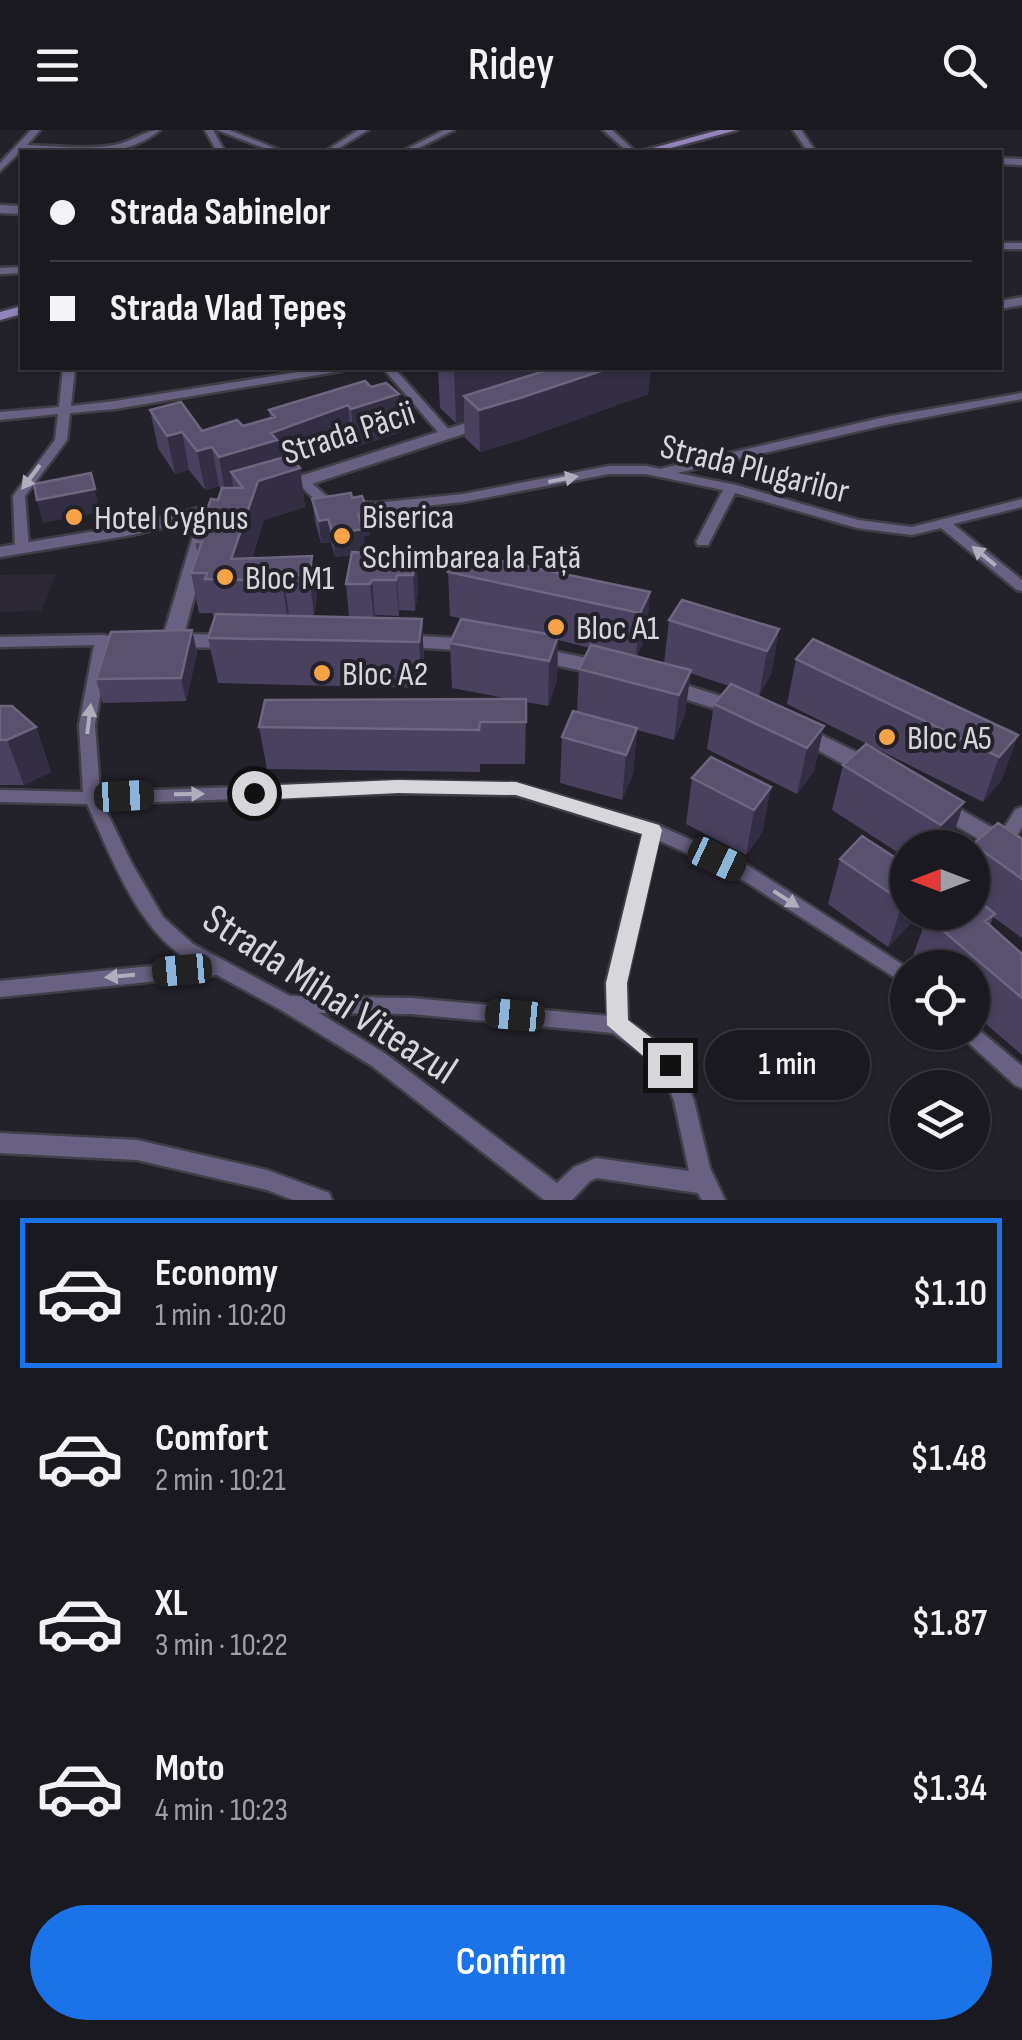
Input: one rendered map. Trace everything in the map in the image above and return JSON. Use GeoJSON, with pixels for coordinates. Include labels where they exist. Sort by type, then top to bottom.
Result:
{"type":"FeatureCollection","features":[{"type":"Feature","properties":{"kind":"main road"},"geometry":{"type":"LineString","coordinates":[[652,150],[732,130]]}},
{"type":"Feature","properties":{"kind":"street"},"geometry":{"type":"LineString","coordinates":[[0,168],[36,130]]}},
{"type":"Feature","properties":{"kind":"street"},"geometry":{"type":"LineString","coordinates":[[104,150],[156,130]]}},
{"type":"Feature","properties":{"kind":"street"},"geometry":{"type":"LineString","coordinates":[[221,130],[275,150]]}},
{"type":"Feature","properties":{"kind":"street"},"geometry":{"type":"LineString","coordinates":[[331,150],[364,130]]}},
{"type":"Feature","properties":{"kind":"street"},"geometry":{"type":"LineString","coordinates":[[409,150],[450,130]]}},
{"type":"Feature","properties":{"kind":"street"},"geometry":{"type":"LineString","coordinates":[[608,130],[630,150]]}},
{"type":"Feature","properties":{"kind":"street"},"geometry":{"type":"LineString","coordinates":[[20,147],[91,150]]}},
{"type":"Feature","properties":{"kind":"street"},"geometry":{"type":"LineString","coordinates":[[22,549],[19,496],[61,440],[68,370]]}},
{"type":"Feature","properties":{"kind":"street"},"geometry":{"type":"LineString","coordinates":[[0,416],[65,412],[329,370]]}},
{"type":"Feature","properties":{"kind":"street"},"geometry":{"type":"LineString","coordinates":[[390,370],[447,435]]}},
{"type":"Feature","properties":{"kind":"street"},"geometry":{"type":"LineString","coordinates":[[662,472],[884,421],[1022,396]]}},
{"type":"Feature","properties":{"kind":"street","name":"Strada Păcii"},"geometry":{"type":"LineString","coordinates":[[267,492],[506,415]]}},
{"type":"Feature","properties":{"kind":"street","name":"Strada Plugarilor"},"geometry":{"type":"LineString","coordinates":[[302,481],[327,504],[374,507],[464,498],[609,470],[662,472],[888,530],[946,525],[1022,503]]}},
{"type":"Feature","properties":{"kind":"street"},"geometry":{"type":"LineString","coordinates":[[702,542],[731,488]]}},
{"type":"Feature","properties":{"kind":"street"},"geometry":{"type":"LineString","coordinates":[[0,552],[218,508]]}},
{"type":"Feature","properties":{"kind":"street"},"geometry":{"type":"LineString","coordinates":[[191,516],[202,536],[163,640],[251,640]]}},
{"type":"Feature","properties":{"kind":"street"},"geometry":{"type":"LineString","coordinates":[[946,525],[1022,587]]}},
{"type":"Feature","properties":{"kind":"street","name":"Strada Mihai Viteazul"},"geometry":{"type":"LineString","coordinates":[[0,642],[111,640],[87,724],[92,798],[157,922],[186,949],[380,1060],[558,1199]]}},
{"type":"Feature","properties":{"kind":"street"},"geometry":{"type":"LineString","coordinates":[[384,641],[451,642],[506,650],[637,677],[771,720],[903,786],[1022,856]]}},
{"type":"Feature","properties":{"kind":"street"},"geometry":{"type":"LineString","coordinates":[[0,796],[92,798],[398,786],[516,789],[652,830],[741,870],[890,966]]}},
{"type":"Feature","properties":{"kind":"street"},"geometry":{"type":"LineString","coordinates":[[1004,842],[1022,813]]}},
{"type":"Feature","properties":{"kind":"street"},"geometry":{"type":"LineString","coordinates":[[618,1025],[616,983],[652,830]]}},
{"type":"Feature","properties":{"kind":"street"},"geometry":{"type":"LineString","coordinates":[[0,988],[217,967]]}},
{"type":"Feature","properties":{"kind":"street"},"geometry":{"type":"LineString","coordinates":[[288,1004],[412,1006],[618,1025],[670,1065],[686,1100],[693,1154],[708,1192]]}},
{"type":"Feature","properties":{"kind":"street"},"geometry":{"type":"LineString","coordinates":[[990,1050],[1022,1079]]}},
{"type":"Feature","properties":{"kind":"street"},"geometry":{"type":"LineString","coordinates":[[0,1144],[137,1150],[266,1180],[320,1200]]}},
{"type":"Feature","properties":{"kind":"street"},"geometry":{"type":"LineString","coordinates":[[558,1199],[582,1174],[596,1168],[708,1192]]}},
{"type":"Feature","properties":{"kind":"shaded area"},"geometry":{"type":"Polygon","coordinates":[[[56,574],[42,611],[0,612],[0,575],[56,574]]]}},
{"type":"Feature","properties":{"kind":"building"},"geometry":{"type":"Polygon","coordinates":[[[548,370],[604,370],[479,410],[464,396],[548,370]]]}},
{"type":"Feature","properties":{"kind":"building"},"geometry":{"type":"Polygon","coordinates":[[[365,381],[371,387],[386,383],[399,394],[351,409],[348,405],[271,433],[277,440],[219,457],[212,447],[197,451],[182,432],[167,436],[150,410],[181,402],[202,431],[237,420],[243,426],[275,417],[269,410],[365,381]]]}},
{"type":"Feature","properties":{"kind":"building"},"geometry":{"type":"Polygon","coordinates":[[[289,456],[300,468],[258,481],[231,559],[312,556],[309,575],[283,575],[282,581],[205,579],[207,573],[191,573],[202,542],[195,542],[211,499],[218,500],[222,488],[243,488],[231,472],[289,456]]]}},
{"type":"Feature","properties":{"kind":"building"},"geometry":{"type":"Polygon","coordinates":[[[91,473],[95,489],[37,500],[34,484],[91,473]]]}},
{"type":"Feature","properties":{"kind":"building"},"geometry":{"type":"Polygon","coordinates":[[[351,493],[352,498],[362,496],[368,512],[358,514],[363,529],[333,534],[328,519],[319,521],[312,499],[351,493]]]}},
{"type":"Feature","properties":{"kind":"building"},"geometry":{"type":"Polygon","coordinates":[[[352,552],[416,556],[413,575],[372,580],[370,584],[346,584],[352,552]]]}},
{"type":"Feature","properties":{"kind":"building"},"geometry":{"type":"Polygon","coordinates":[[[459,552],[650,592],[640,613],[448,572],[459,552]]]}},
{"type":"Feature","properties":{"kind":"building"},"geometry":{"type":"Polygon","coordinates":[[[682,600],[779,629],[767,651],[669,620],[682,600]]]}},
{"type":"Feature","properties":{"kind":"building"},"geometry":{"type":"Polygon","coordinates":[[[216,614],[422,619],[419,642],[208,638],[216,614]]]}},
{"type":"Feature","properties":{"kind":"building"},"geometry":{"type":"Polygon","coordinates":[[[461,619],[558,636],[549,661],[450,643],[461,619]]]}},
{"type":"Feature","properties":{"kind":"building"},"geometry":{"type":"Polygon","coordinates":[[[192,630],[181,678],[96,679],[111,632],[192,630]]]}},
{"type":"Feature","properties":{"kind":"building"},"geometry":{"type":"Polygon","coordinates":[[[813,639],[1018,735],[999,757],[796,659],[813,639]]]}},
{"type":"Feature","properties":{"kind":"building"},"geometry":{"type":"Polygon","coordinates":[[[591,645],[691,670],[679,695],[579,669],[591,645]]]}},
{"type":"Feature","properties":{"kind":"building"},"geometry":{"type":"Polygon","coordinates":[[[731,684],[824,726],[807,748],[714,704],[731,684]]]}},
{"type":"Feature","properties":{"kind":"building"},"geometry":{"type":"Polygon","coordinates":[[[526,699],[526,722],[480,722],[479,730],[259,727],[265,700],[526,699]]]}},
{"type":"Feature","properties":{"kind":"building"},"geometry":{"type":"Polygon","coordinates":[[[0,706],[12,706],[36,727],[0,740],[0,706]]]}},
{"type":"Feature","properties":{"kind":"building"},"geometry":{"type":"Polygon","coordinates":[[[573,711],[637,728],[626,755],[562,737],[573,711]]]}},
{"type":"Feature","properties":{"kind":"building"},"geometry":{"type":"Polygon","coordinates":[[[866,744],[964,802],[941,825],[843,765],[866,744]]]}},
{"type":"Feature","properties":{"kind":"building"},"geometry":{"type":"Polygon","coordinates":[[[711,757],[771,787],[754,810],[692,778],[711,757]]]}},
{"type":"Feature","properties":{"kind":"building"},"geometry":{"type":"Polygon","coordinates":[[[998,823],[1022,839],[1022,879],[990,856],[990,830],[998,823]]]}},
{"type":"Feature","properties":{"kind":"building"},"geometry":{"type":"Polygon","coordinates":[[[862,836],[890,854],[890,893],[840,859],[862,836]]]}},
{"type":"Feature","properties":{"kind":"building"},"geometry":{"type":"Polygon","coordinates":[[[990,925],[1022,954],[1022,998],[990,971],[990,950],[966,950],[942,930],[990,930],[990,925]]]}},
{"type":"Feature","properties":{"kind":"place","name":"Hotel Cygnus"},"geometry":{"type":"Point","coordinates":[74,517]}},
{"type":"Feature","properties":{"kind":"place","name":"Biserica Schimbarea la Față"},"geometry":{"type":"Point","coordinates":[342,536]}},
{"type":"Feature","properties":{"kind":"place","name":"Bloc M1"},"geometry":{"type":"Point","coordinates":[225,577]}},
{"type":"Feature","properties":{"kind":"place","name":"Bloc A1"},"geometry":{"type":"Point","coordinates":[556,627]}},
{"type":"Feature","properties":{"kind":"place","name":"Bloc A2"},"geometry":{"type":"Point","coordinates":[322,673]}},
{"type":"Feature","properties":{"kind":"place","name":"Bloc A5"},"geometry":{"type":"Point","coordinates":[887,737]}},
{"type":"Feature","properties":{"kind":"route"},"geometry":{"type":"LineString","coordinates":[[254,793],[398,786],[516,789],[652,830],[616,983],[616,1006],[618,1025],[670,1065]]}}]}
